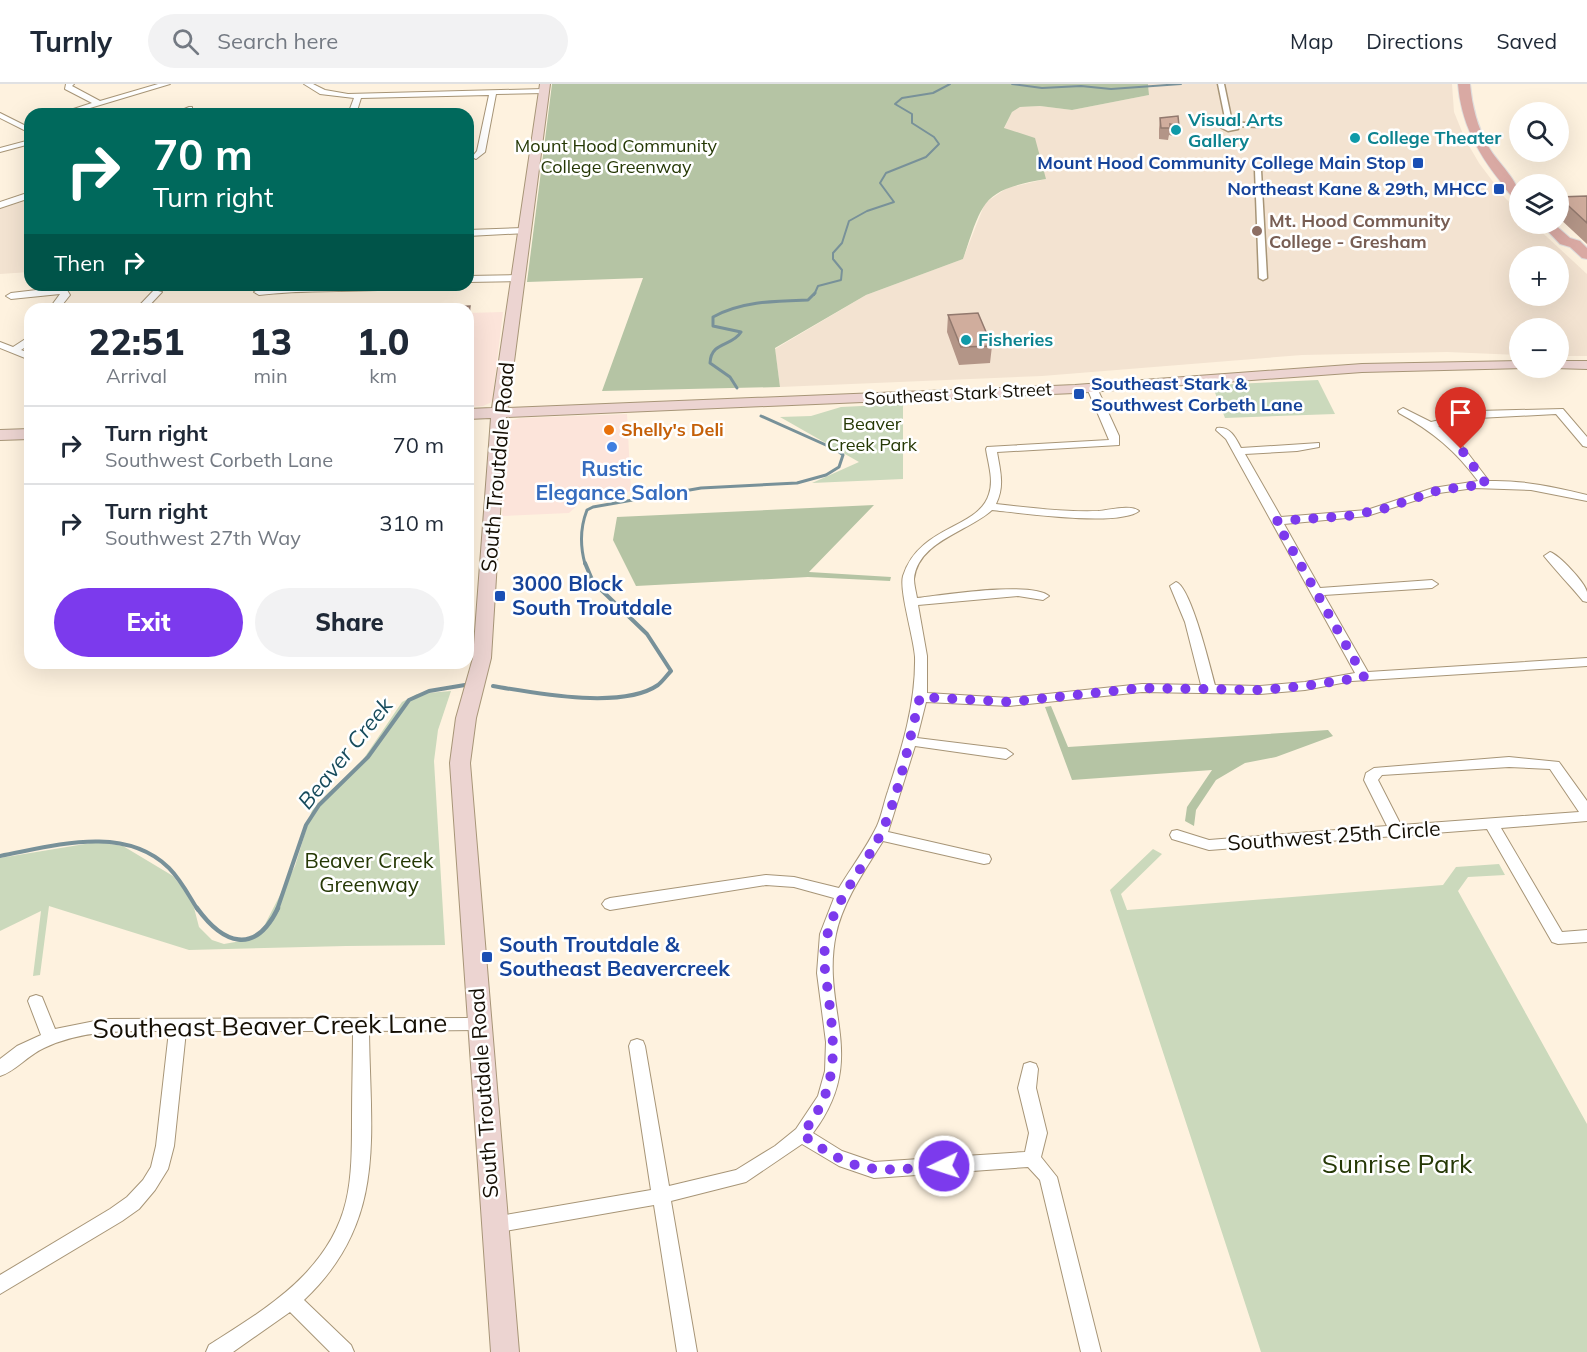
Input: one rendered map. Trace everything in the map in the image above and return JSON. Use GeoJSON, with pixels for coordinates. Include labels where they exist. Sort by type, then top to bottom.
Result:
{"type":"FeatureCollection","features":[{"type":"Feature","properties":{"kind":"main road"},"geometry":{"type":"LineString","coordinates":[[1464,84],[1467,107],[1476,135],[1494,166],[1509,184]]}},
{"type":"Feature","properties":{"kind":"main road","name":"South Troutdale Road"},"geometry":{"type":"LineString","coordinates":[[505,1352],[460,763],[463,736],[484,643],[500,412],[544,88]]}},
{"type":"Feature","properties":{"kind":"main road"},"geometry":{"type":"LineString","coordinates":[[1557,234],[1565,241],[1564,245],[1583,257],[1587,266]]}},
{"type":"Feature","properties":{"kind":"main road","name":"Southeast Stark Street"},"geometry":{"type":"LineString","coordinates":[[474,414],[755,404],[1092,388],[1342,369],[1509,365]]}},
{"type":"Feature","properties":{"kind":"main road"},"geometry":{"type":"LineString","coordinates":[[1569,365],[1587,365]]}},
{"type":"Feature","properties":{"kind":"main road"},"geometry":{"type":"LineString","coordinates":[[0,435],[24,434]]}},
{"type":"Feature","properties":{"kind":"street"},"geometry":{"type":"LineString","coordinates":[[70,84],[68,87],[72,91],[98,104]]}},
{"type":"Feature","properties":{"kind":"street"},"geometry":{"type":"LineString","coordinates":[[84,108],[166,84]]}},
{"type":"Feature","properties":{"kind":"street"},"geometry":{"type":"LineString","coordinates":[[433,94],[436,84]]}},
{"type":"Feature","properties":{"kind":"street"},"geometry":{"type":"LineString","coordinates":[[1221,84],[1232,125],[1258,126]]}},
{"type":"Feature","properties":{"kind":"street"},"geometry":{"type":"LineString","coordinates":[[313,85],[328,94],[358,96],[493,93],[544,88]]}},
{"type":"Feature","properties":{"kind":"street"},"geometry":{"type":"LineString","coordinates":[[476,157],[481,152],[493,93]]}},
{"type":"Feature","properties":{"kind":"street"},"geometry":{"type":"LineString","coordinates":[[354,108],[358,96]]}},
{"type":"Feature","properties":{"kind":"street"},"geometry":{"type":"LineString","coordinates":[[0,116],[24,128]]}},
{"type":"Feature","properties":{"kind":"street"},"geometry":{"type":"LineString","coordinates":[[20,126],[24,125]]}},
{"type":"Feature","properties":{"kind":"street"},"geometry":{"type":"LineString","coordinates":[[0,150],[24,144]]}},
{"type":"Feature","properties":{"kind":"street"},"geometry":{"type":"LineString","coordinates":[[1258,170],[1263,278]]}},
{"type":"Feature","properties":{"kind":"street"},"geometry":{"type":"LineString","coordinates":[[0,205],[24,197]]}},
{"type":"Feature","properties":{"kind":"street"},"geometry":{"type":"LineString","coordinates":[[474,233],[524,231]]}},
{"type":"Feature","properties":{"kind":"street"},"geometry":{"type":"LineString","coordinates":[[474,279],[518,278]]}},
{"type":"Feature","properties":{"kind":"street"},"geometry":{"type":"LineString","coordinates":[[259,292],[268,291]]}},
{"type":"Feature","properties":{"kind":"street"},"geometry":{"type":"LineString","coordinates":[[11,296],[64,292],[65,295],[59,303]]}},
{"type":"Feature","properties":{"kind":"street"},"geometry":{"type":"LineString","coordinates":[[147,303],[157,292]]}},
{"type":"Feature","properties":{"kind":"street"},"geometry":{"type":"LineString","coordinates":[[16,350],[24,344]]}},
{"type":"Feature","properties":{"kind":"street"},"geometry":{"type":"LineString","coordinates":[[0,345],[24,354]]}},
{"type":"Feature","properties":{"kind":"street"},"geometry":{"type":"LineString","coordinates":[[494,1225],[661,1196],[740,1177],[781,1151],[802,1134],[826,1097],[833,1071],[834,1042],[824,960],[828,934],[843,895],[880,835],[902,770],[920,697],[921,656],[912,602],[910,568],[919,554],[932,541],[974,519],[995,498],[997,480],[991,449],[1115,443],[1092,388]]}},
{"type":"Feature","properties":{"kind":"street"},"geometry":{"type":"LineString","coordinates":[[1404,411],[1431,425],[1461,449],[1486,484]]}},
{"type":"Feature","properties":{"kind":"street"},"geometry":{"type":"LineString","coordinates":[[1431,425],[1467,415],[1559,411],[1587,444]]}},
{"type":"Feature","properties":{"kind":"street"},"geometry":{"type":"LineString","coordinates":[[1221,430],[1230,437],[1364,677]]}},
{"type":"Feature","properties":{"kind":"street"},"geometry":{"type":"LineString","coordinates":[[1237,451],[1314,445]]}},
{"type":"Feature","properties":{"kind":"street"},"geometry":{"type":"LineString","coordinates":[[1276,521],[1348,516],[1383,509],[1439,490],[1486,484],[1542,488],[1587,498]]}},
{"type":"Feature","properties":{"kind":"street"},"geometry":{"type":"LineString","coordinates":[[989,506],[1084,514],[1115,514],[1133,511]]}},
{"type":"Feature","properties":{"kind":"street"},"geometry":{"type":"LineString","coordinates":[[1550,556],[1563,568],[1587,598]]}},
{"type":"Feature","properties":{"kind":"street"},"geometry":{"type":"LineString","coordinates":[[1316,592],[1432,584]]}},
{"type":"Feature","properties":{"kind":"street"},"geometry":{"type":"LineString","coordinates":[[1176,586],[1191,622],[1209,689]]}},
{"type":"Feature","properties":{"kind":"street"},"geometry":{"type":"LineString","coordinates":[[912,602],[1018,592],[1043,596]]}},
{"type":"Feature","properties":{"kind":"street"},"geometry":{"type":"LineString","coordinates":[[920,697],[1009,702],[1142,688],[1290,688],[1364,677],[1587,662]]}},
{"type":"Feature","properties":{"kind":"street"},"geometry":{"type":"LineString","coordinates":[[909,741],[1006,754]]}},
{"type":"Feature","properties":{"kind":"street"},"geometry":{"type":"LineString","coordinates":[[1397,832],[1371,780],[1371,776],[1379,771],[1509,762],[1554,765],[1587,814]]}},
{"type":"Feature","properties":{"kind":"street","name":"Southwest 25th Circle"},"geometry":{"type":"LineString","coordinates":[[1177,835],[1209,845],[1492,825],[1587,814]]}},
{"type":"Feature","properties":{"kind":"street"},"geometry":{"type":"LineString","coordinates":[[1492,825],[1558,938],[1587,936]]}},
{"type":"Feature","properties":{"kind":"street"},"geometry":{"type":"LineString","coordinates":[[880,835],[984,859]]}},
{"type":"Feature","properties":{"kind":"street"},"geometry":{"type":"LineString","coordinates":[[610,904],[766,880],[794,882],[843,895]]}},
{"type":"Feature","properties":{"kind":"street"},"geometry":{"type":"LineString","coordinates":[[36,1001],[50,1037]]}},
{"type":"Feature","properties":{"kind":"street"},"geometry":{"type":"LineString","coordinates":[[0,1285],[116,1215],[133,1203],[149,1185],[159,1169],[165,1146],[178,1024]]}},
{"type":"Feature","properties":{"kind":"street"},"geometry":{"type":"LineString","coordinates":[[216,1352],[292,1301],[307,1287],[334,1254],[344,1237],[358,1200],[361,1176],[361,1024]]}},
{"type":"Feature","properties":{"kind":"street","name":"Southeast Beaver Creek Lane"},"geometry":{"type":"LineString","coordinates":[[0,1069],[31,1045],[50,1037],[72,1030],[105,1025],[479,1024]]}},
{"type":"Feature","properties":{"kind":"street"},"geometry":{"type":"LineString","coordinates":[[636,1046],[687,1352]]}},
{"type":"Feature","properties":{"kind":"street"},"geometry":{"type":"LineString","coordinates":[[1030,1069],[1027,1089],[1038,1133],[1032,1159]]}},
{"type":"Feature","properties":{"kind":"street"},"geometry":{"type":"LineString","coordinates":[[802,1134],[838,1159],[854,1166],[874,1170],[1032,1159]]}},
{"type":"Feature","properties":{"kind":"street"},"geometry":{"type":"LineString","coordinates":[[1032,1159],[1048,1177],[1091,1352]]}},
{"type":"Feature","properties":{"kind":"street"},"geometry":{"type":"LineString","coordinates":[[292,1301],[344,1352]]}},
{"type":"Feature","properties":{"kind":"shaded area","name":"Mt. Hood Community College - Gresham"},"geometry":{"type":"Polygon","coordinates":[[[1148,84],[1452,84],[1454,112],[1465,139],[1479,163],[1509,202],[1509,234],[1544,234],[1557,246],[1509,246],[1509,306],[1569,306],[1569,257],[1587,274],[1587,356],[1569,356],[1569,318],[1509,318],[1509,355],[1447,352],[1302,355],[1042,376],[780,387],[775,349],[866,295],[963,259],[985,203],[1007,188],[1046,179],[1004,129],[1012,112],[1020,107],[1040,106],[1072,110],[1149,95],[1148,84]]]}},
{"type":"Feature","properties":{"kind":"shaded area"},"geometry":{"type":"Polygon","coordinates":[[[24,201],[24,272],[0,274],[0,209],[24,201]]]}},
{"type":"Feature","properties":{"kind":"shaded area"},"geometry":{"type":"Polygon","coordinates":[[[503,312],[492,402],[474,407],[474,313],[503,312]]]}},
{"type":"Feature","properties":{"kind":"shaded area"},"geometry":{"type":"Polygon","coordinates":[[[627,414],[631,491],[584,499],[569,513],[502,516],[508,423],[510,421],[520,418],[627,414]]]}},
{"type":"Feature","properties":{"kind":"green space","name":"Mount Hood Community College Greenway"},"geometry":{"type":"Polygon","coordinates":[[[552,84],[1148,84],[1149,95],[1072,110],[1040,106],[1020,107],[1012,112],[1004,128],[1035,138],[1046,179],[1008,188],[988,201],[975,224],[963,259],[866,295],[775,348],[780,387],[602,391],[643,278],[527,282],[552,84]]]}},
{"type":"Feature","properties":{"kind":"green space"},"geometry":{"type":"Polygon","coordinates":[[[1318,380],[1335,414],[1225,418],[1212,385],[1318,380]]]}},
{"type":"Feature","properties":{"kind":"green space","name":"Beaver Creek Park"},"geometry":{"type":"Polygon","coordinates":[[[903,404],[903,479],[812,483],[859,462],[780,417],[811,416],[841,407],[903,404]]]}},
{"type":"Feature","properties":{"kind":"green space"},"geometry":{"type":"Polygon","coordinates":[[[874,505],[809,572],[891,577],[890,581],[808,577],[636,586],[613,540],[617,517],[874,505]]]}},
{"type":"Feature","properties":{"kind":"green space","name":"Beaver Creek Greenway"},"geometry":{"type":"Polygon","coordinates":[[[451,691],[438,730],[434,761],[445,945],[189,950],[49,906],[40,975],[33,976],[41,911],[0,931],[0,858],[97,842],[123,846],[173,876],[192,900],[199,927],[212,940],[224,944],[252,939],[261,932],[295,866],[312,810],[358,767],[402,702],[417,694],[451,691]]]}},
{"type":"Feature","properties":{"kind":"green space"},"geometry":{"type":"Polygon","coordinates":[[[1051,706],[1068,747],[1328,730],[1333,736],[1276,757],[1245,763],[1216,780],[1196,810],[1194,826],[1185,821],[1187,807],[1212,770],[1072,780],[1045,707],[1051,706]]]}},
{"type":"Feature","properties":{"kind":"green space","name":"Sunrise Park"},"geometry":{"type":"Polygon","coordinates":[[[1153,849],[1162,854],[1121,894],[1127,910],[1443,885],[1456,867],[1499,864],[1505,875],[1468,877],[1458,891],[1587,1124],[1587,1352],[1261,1352],[1110,890],[1153,849]]]}},
{"type":"Feature","properties":{"kind":"building"},"geometry":{"type":"Polygon","coordinates":[[[1178,116],[1179,126],[1170,124],[1170,128],[1161,128],[1160,118],[1178,116]]]}},
{"type":"Feature","properties":{"kind":"building"},"geometry":{"type":"Polygon","coordinates":[[[1587,196],[1587,223],[1569,206],[1569,197],[1587,196]]]}},
{"type":"Feature","properties":{"kind":"building"},"geometry":{"type":"Polygon","coordinates":[[[978,313],[992,346],[961,347],[948,315],[978,313]]]}},
{"type":"Feature","properties":{"kind":"waterway","name":"Beaver Creek"},"geometry":{"type":"LineString","coordinates":[[815,293],[818,286],[841,280],[842,270],[833,259],[833,253],[842,243],[849,221],[867,211],[894,202],[880,183],[886,173],[926,157],[939,144],[934,137],[912,123],[912,114],[895,104],[902,98],[933,93],[950,84]]}},
{"type":"Feature","properties":{"kind":"waterway"},"geometry":{"type":"LineString","coordinates":[[1012,84],[1042,88],[1081,86],[1111,89],[1181,84]]}},
{"type":"Feature","properties":{"kind":"waterway","name":"Beaver Creek"},"geometry":{"type":"LineString","coordinates":[[737,388],[730,377],[710,363],[714,351],[741,332],[713,326],[713,317],[747,305],[808,300],[815,293]]}},
{"type":"Feature","properties":{"kind":"waterway"},"geometry":{"type":"LineString","coordinates":[[585,564],[582,530],[587,510],[593,507],[701,488],[797,483],[826,475],[839,467],[843,455],[837,450],[761,416]]}},
{"type":"Feature","properties":{"kind":"waterway"},"geometry":{"type":"LineString","coordinates":[[493,686],[577,697],[623,697],[642,693],[658,685],[671,671],[647,634],[593,582],[585,563]]}},
{"type":"Feature","properties":{"kind":"waterway","name":"Beaver Creek"},"geometry":{"type":"LineString","coordinates":[[277,909],[306,825],[319,805],[368,757],[409,700],[429,691],[465,685]]}},
{"type":"Feature","properties":{"kind":"waterway","name":"Beaver Creek"},"geometry":{"type":"LineString","coordinates":[[0,856],[43,847],[88,842],[110,842],[131,846],[151,854],[169,868],[198,910]]}},
{"type":"Feature","properties":{"kind":"waterway","name":"Beaver Creek"},"geometry":{"type":"LineString","coordinates":[[197,908],[217,930],[239,940],[249,939],[259,933],[269,923],[277,909]]}},
{"type":"Feature","properties":{"kind":"place","name":"Visual Arts Gallery"},"geometry":{"type":"Point","coordinates":[1176,130]}},
{"type":"Feature","properties":{"kind":"place","name":"College Theater"},"geometry":{"type":"Point","coordinates":[1355,138]}},
{"type":"Feature","properties":{"kind":"place","name":"Mount Hood Community College Main Stop"},"geometry":{"type":"Point","coordinates":[1418,163]}},
{"type":"Feature","properties":{"kind":"place","name":"Northeast Kane & 29th, MHCC"},"geometry":{"type":"Point","coordinates":[1499,189]}},
{"type":"Feature","properties":{"kind":"place","name":"Mt. Hood Community College - Gresham"},"geometry":{"type":"Point","coordinates":[1257,231]}},
{"type":"Feature","properties":{"kind":"place","name":"Fisheries"},"geometry":{"type":"Point","coordinates":[966,340]}},
{"type":"Feature","properties":{"kind":"place","name":"Southeast Stark & Southwest Corbeth Lane"},"geometry":{"type":"Point","coordinates":[1079,394]}},
{"type":"Feature","properties":{"kind":"place","name":"Shelly's Deli"},"geometry":{"type":"Point","coordinates":[609,430]}},
{"type":"Feature","properties":{"kind":"place","name":"Rustic Elegance Salon"},"geometry":{"type":"Point","coordinates":[612,447]}},
{"type":"Feature","properties":{"kind":"place","name":"3000 Block South Troutdale"},"geometry":{"type":"Point","coordinates":[500,596]}},
{"type":"Feature","properties":{"kind":"place","name":"South Troutdale & Southeast Beavercreek"},"geometry":{"type":"Point","coordinates":[487,957]}},
{"type":"Feature","properties":{"kind":"route"},"geometry":{"type":"LineString","coordinates":[[944,1166],[900,1170],[874,1170],[854,1166],[838,1159],[802,1134],[826,1097],[833,1071],[834,1042],[824,960],[828,934],[843,895],[884,826],[902,770],[920,697],[1009,702],[1142,688],[1260,690],[1290,688],[1364,677],[1276,521],[1319,519],[1366,513],[1426,493],[1452,487],[1486,484],[1461,449]]}}]}
